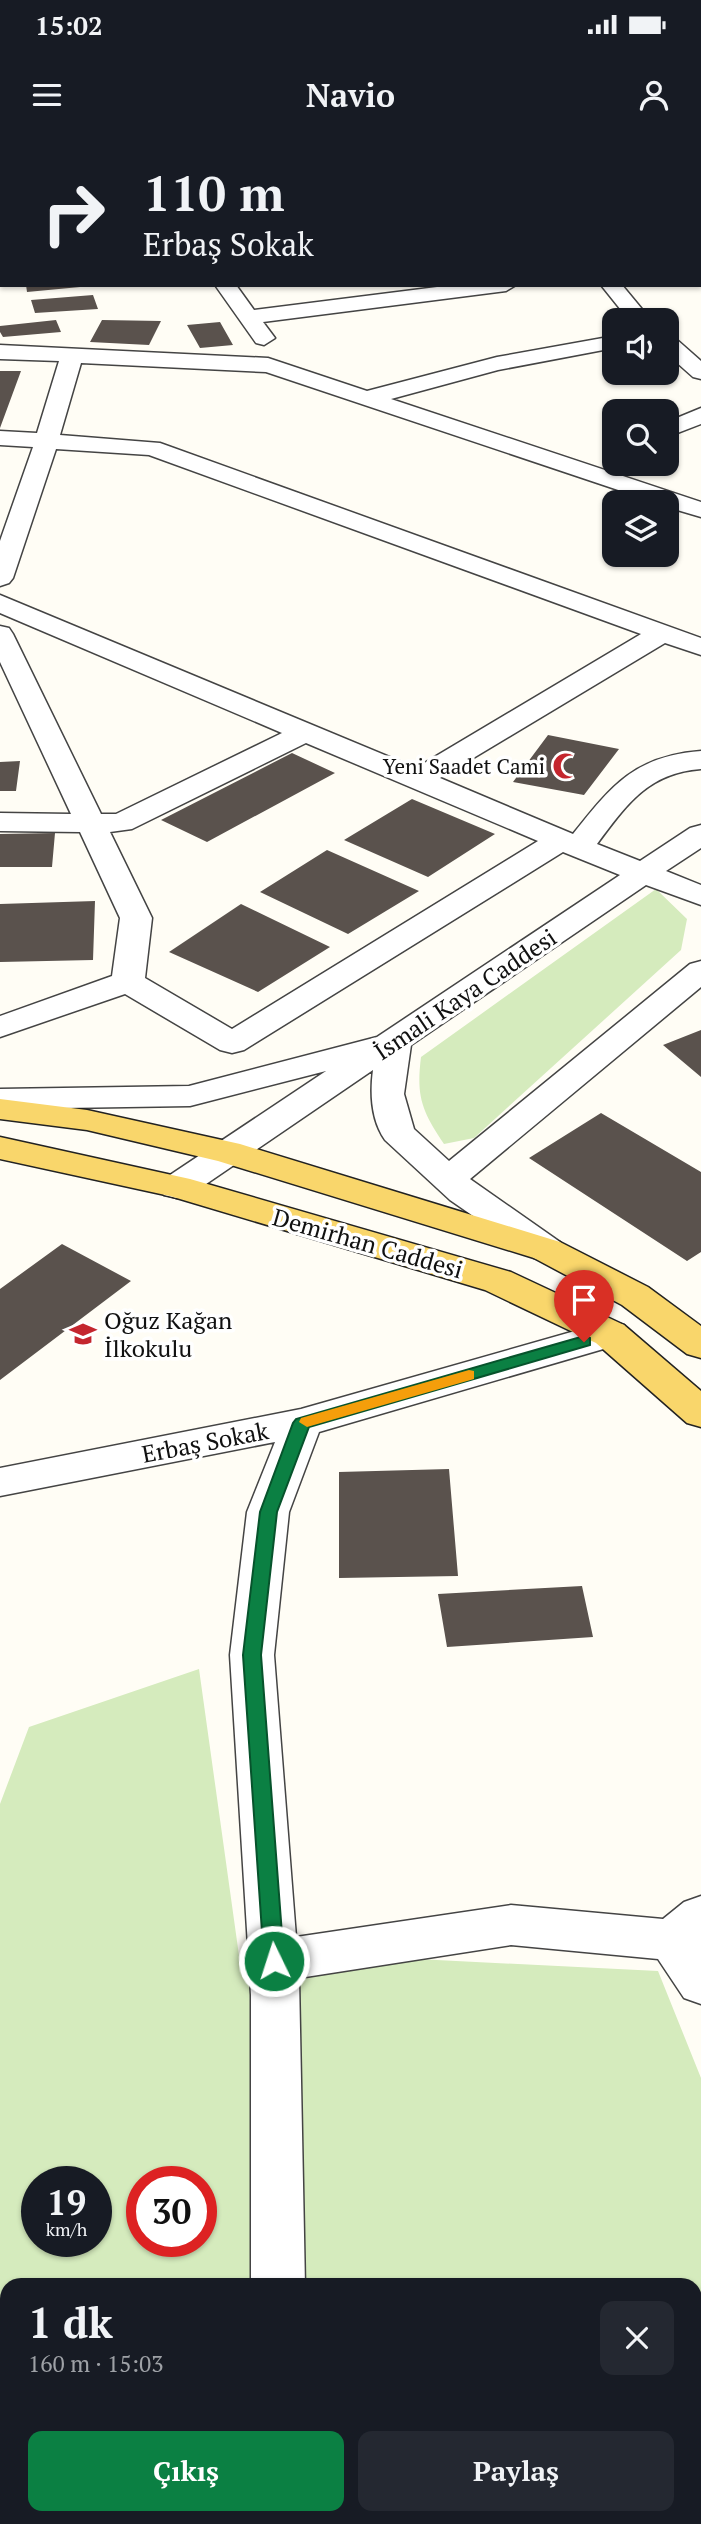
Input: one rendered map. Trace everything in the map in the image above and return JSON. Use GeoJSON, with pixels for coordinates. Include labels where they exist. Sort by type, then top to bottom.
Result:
{"type":"FeatureCollection","features":[{"type":"Feature","properties":{"kind":"main road","name":"Demirhan Caddesi"},"geometry":{"type":"LineString","coordinates":[[0,1110],[87,1120],[227,1152],[547,1250],[635,1296],[701,1345]]}},
{"type":"Feature","properties":{"kind":"main road","name":"Demirhan Caddesi"},"geometry":{"type":"LineString","coordinates":[[0,1148],[177,1186],[498,1281],[610,1334],[701,1413]]}},
{"type":"Feature","properties":{"kind":"street"},"geometry":{"type":"LineString","coordinates":[[226,287],[272,350],[268,365]]}},
{"type":"Feature","properties":{"kind":"street"},"geometry":{"type":"LineString","coordinates":[[248,317],[490,287]]}},
{"type":"Feature","properties":{"kind":"street"},"geometry":{"type":"LineString","coordinates":[[613,287],[630,308]]}},
{"type":"Feature","properties":{"kind":"street"},"geometry":{"type":"LineString","coordinates":[[366,398],[498,364],[602,344]]}},
{"type":"Feature","properties":{"kind":"street"},"geometry":{"type":"LineString","coordinates":[[0,352],[268,365],[701,510]]}},
{"type":"Feature","properties":{"kind":"street"},"geometry":{"type":"LineString","coordinates":[[679,353],[701,372]]}},
{"type":"Feature","properties":{"kind":"street"},"geometry":{"type":"LineString","coordinates":[[0,578],[47,440],[72,355]]}},
{"type":"Feature","properties":{"kind":"street"},"geometry":{"type":"LineString","coordinates":[[679,425],[701,415]]}},
{"type":"Feature","properties":{"kind":"street"},"geometry":{"type":"LineString","coordinates":[[0,438],[152,448],[701,647]]}},
{"type":"Feature","properties":{"kind":"street"},"geometry":{"type":"LineString","coordinates":[[577,469],[602,458]]}},
{"type":"Feature","properties":{"kind":"street"},"geometry":{"type":"LineString","coordinates":[[9,611],[701,896]]}},
{"type":"Feature","properties":{"kind":"street"},"geometry":{"type":"LineString","coordinates":[[418,779],[663,633]]}},
{"type":"Feature","properties":{"kind":"street"},"geometry":{"type":"LineString","coordinates":[[0,634],[135,918],[128,982]]}},
{"type":"Feature","properties":{"kind":"street"},"geometry":{"type":"LineString","coordinates":[[0,822],[121,823],[306,732]]}},
{"type":"Feature","properties":{"kind":"street"},"geometry":{"type":"LineString","coordinates":[[0,1027],[128,982],[232,1043],[570,843],[649,769],[687,760],[701,760]]}},
{"type":"Feature","properties":{"kind":"street","name":"İsmali Kaya Caddesi"},"geometry":{"type":"LineString","coordinates":[[177,1186],[701,834]]}},
{"type":"Feature","properties":{"kind":"street"},"geometry":{"type":"LineString","coordinates":[[449,1178],[701,971]]}},
{"type":"Feature","properties":{"kind":"street"},"geometry":{"type":"LineString","coordinates":[[0,1099],[190,1096],[394,1042],[387,1094],[397,1133],[463,1192],[547,1250]]}},
{"type":"Feature","properties":{"kind":"street","name":"Erbaş Sokak"},"geometry":{"type":"LineString","coordinates":[[0,1482],[302,1423],[610,1334]]}},
{"type":"Feature","properties":{"kind":"street"},"geometry":{"type":"LineString","coordinates":[[278,2278],[274,1961],[252,1655],[268,1512],[302,1423]]}},
{"type":"Feature","properties":{"kind":"street"},"geometry":{"type":"LineString","coordinates":[[274,1961],[510,1925],[687,1928],[701,1983]]}},
{"type":"Feature","properties":{"kind":"green space"},"geometry":{"type":"Polygon","coordinates":[[[656,889],[687,919],[681,950],[474,1138],[444,1144],[422,1103],[419,1083],[421,1057],[656,889]]]}},
{"type":"Feature","properties":{"kind":"green space"},"geometry":{"type":"Polygon","coordinates":[[[199,1669],[242,1977],[417,1959],[658,1971],[701,2078],[701,2278],[0,2278],[0,1804],[29,1727],[199,1669]]]}},
{"type":"Feature","properties":{"kind":"building"},"geometry":{"type":"Polygon","coordinates":[[[26,287],[80,287],[27,292],[26,287]]]}},
{"type":"Feature","properties":{"kind":"building"},"geometry":{"type":"Polygon","coordinates":[[[93,295],[98,309],[35,313],[31,300],[93,295]]]}},
{"type":"Feature","properties":{"kind":"building"},"geometry":{"type":"Polygon","coordinates":[[[56,320],[61,332],[3,337],[0,332],[0,326],[56,320]]]}},
{"type":"Feature","properties":{"kind":"building"},"geometry":{"type":"Polygon","coordinates":[[[102,320],[161,321],[149,345],[90,342],[102,320]]]}},
{"type":"Feature","properties":{"kind":"building"},"geometry":{"type":"Polygon","coordinates":[[[220,322],[233,345],[200,348],[187,325],[220,322]]]}},
{"type":"Feature","properties":{"kind":"building"},"geometry":{"type":"Polygon","coordinates":[[[0,371],[21,371],[0,428],[0,371]]]}},
{"type":"Feature","properties":{"kind":"building","name":"Yeni Saadet Cami"},"geometry":{"type":"Polygon","coordinates":[[[548,735],[619,749],[584,795],[513,782],[548,735]]]}},
{"type":"Feature","properties":{"kind":"building"},"geometry":{"type":"Polygon","coordinates":[[[292,753],[335,773],[207,842],[161,820],[292,753]]]}},
{"type":"Feature","properties":{"kind":"building"},"geometry":{"type":"Polygon","coordinates":[[[20,761],[16,791],[0,791],[0,762],[20,761]]]}},
{"type":"Feature","properties":{"kind":"building"},"geometry":{"type":"Polygon","coordinates":[[[412,799],[495,834],[428,877],[344,840],[412,799]]]}},
{"type":"Feature","properties":{"kind":"building"},"geometry":{"type":"Polygon","coordinates":[[[55,833],[52,867],[0,867],[0,834],[55,833]]]}},
{"type":"Feature","properties":{"kind":"building"},"geometry":{"type":"Polygon","coordinates":[[[327,850],[419,891],[348,934],[260,892],[327,850]]]}},
{"type":"Feature","properties":{"kind":"building"},"geometry":{"type":"Polygon","coordinates":[[[95,901],[93,960],[0,962],[0,904],[95,901]]]}},
{"type":"Feature","properties":{"kind":"building"},"geometry":{"type":"Polygon","coordinates":[[[241,904],[330,947],[258,992],[169,952],[241,904]]]}},
{"type":"Feature","properties":{"kind":"building"},"geometry":{"type":"Polygon","coordinates":[[[701,1030],[701,1077],[663,1045],[701,1030]]]}},
{"type":"Feature","properties":{"kind":"building"},"geometry":{"type":"Polygon","coordinates":[[[601,1113],[701,1172],[701,1252],[687,1261],[529,1158],[601,1113]]]}},
{"type":"Feature","properties":{"kind":"building"},"geometry":{"type":"Polygon","coordinates":[[[62,1244],[131,1281],[0,1380],[0,1289],[62,1244]]]}},
{"type":"Feature","properties":{"kind":"building"},"geometry":{"type":"Polygon","coordinates":[[[449,1469],[458,1576],[339,1578],[339,1472],[449,1469]]]}},
{"type":"Feature","properties":{"kind":"building"},"geometry":{"type":"Polygon","coordinates":[[[582,1586],[593,1637],[447,1647],[438,1594],[582,1586]]]}},
{"type":"Feature","properties":{"kind":"slow traffic"},"geometry":{"type":"LineString","coordinates":[[307,1422],[469,1375]]}},
{"type":"Feature","properties":{"kind":"place","name":"Yeni Saadet Cami"},"geometry":{"type":"Point","coordinates":[566,766]}},
{"type":"Feature","properties":{"kind":"place","name":"Oğuz Kağan İlkokulu"},"geometry":{"type":"Point","coordinates":[83,1334]}},
{"type":"Feature","properties":{"kind":"route"},"geometry":{"type":"LineString","coordinates":[[274,1961],[252,1655],[268,1512],[302,1423],[584,1342]]}}]}
